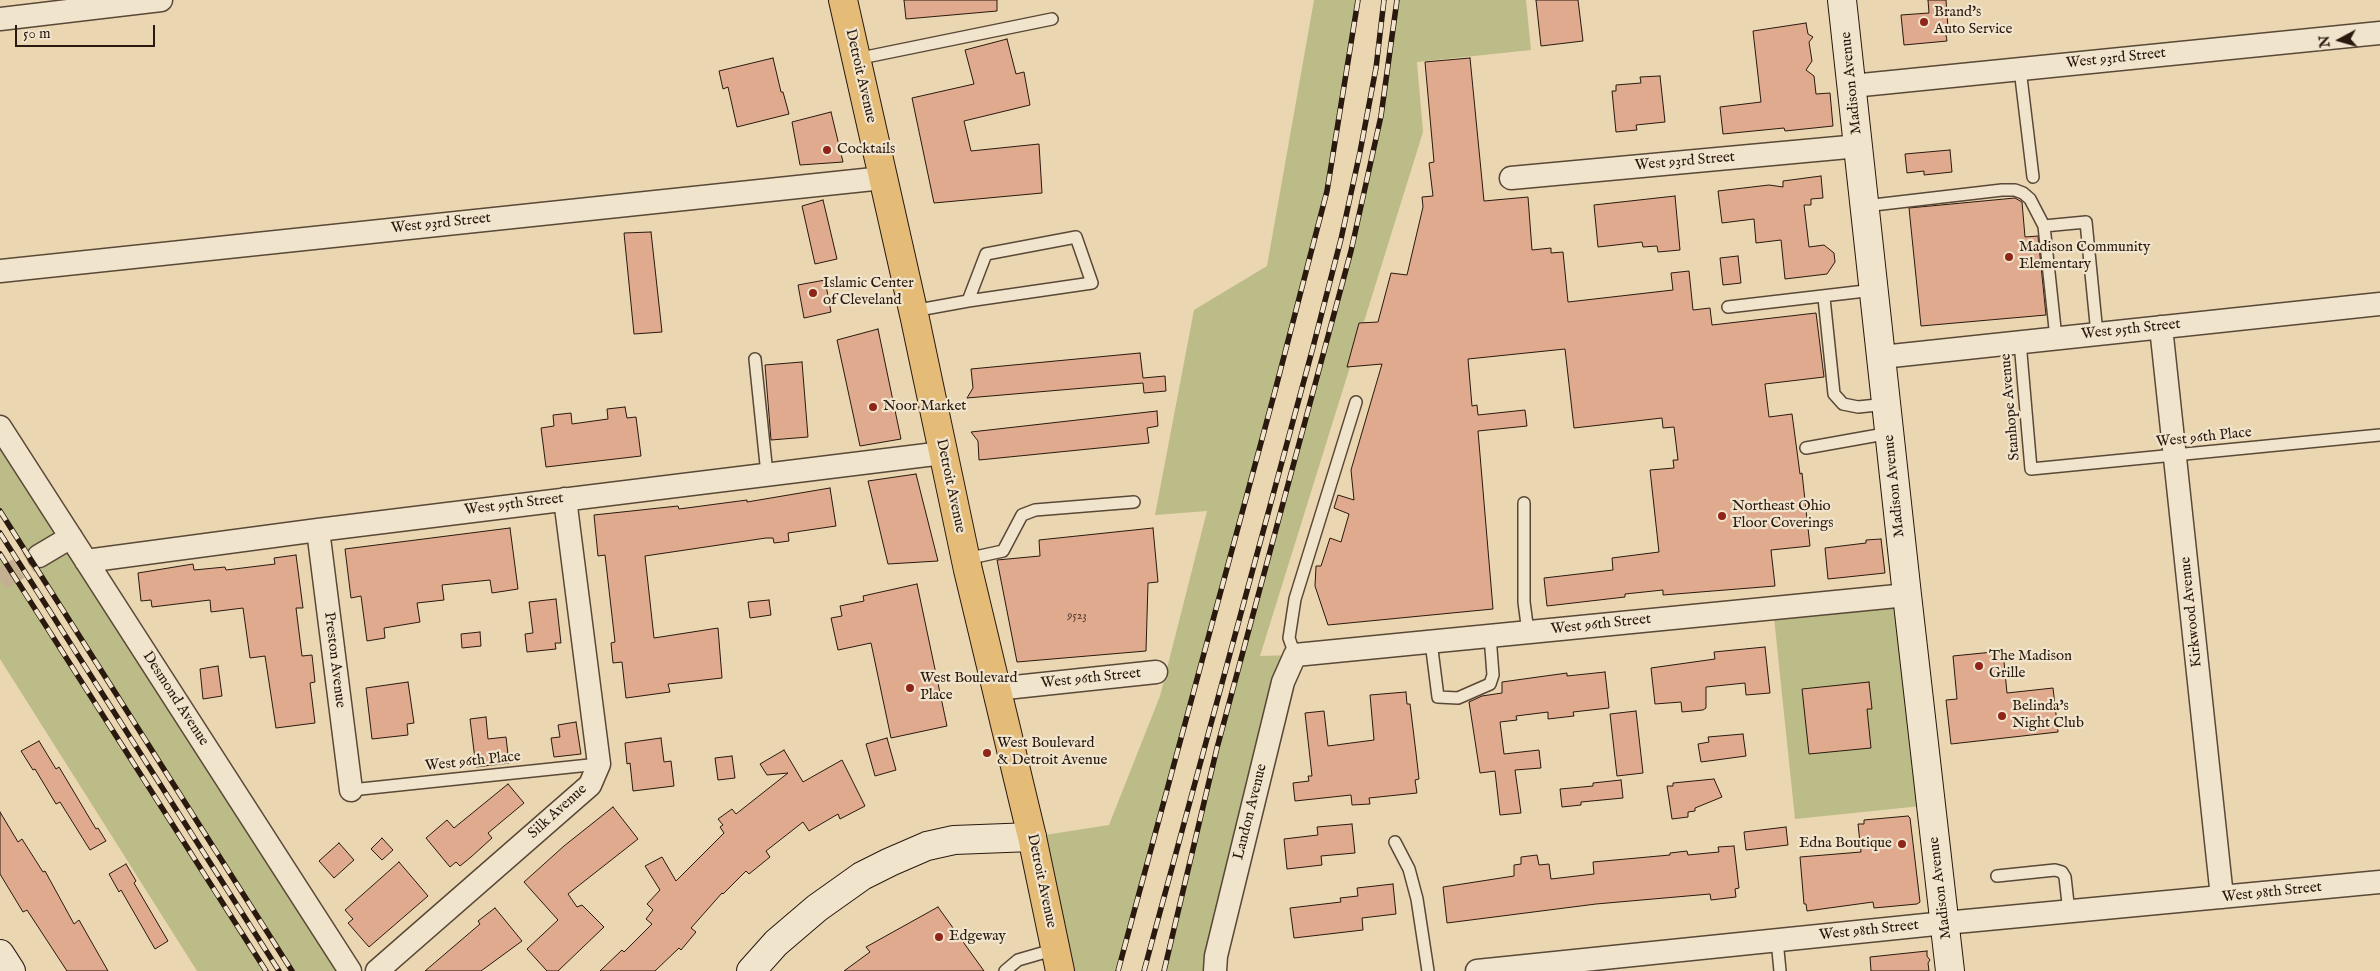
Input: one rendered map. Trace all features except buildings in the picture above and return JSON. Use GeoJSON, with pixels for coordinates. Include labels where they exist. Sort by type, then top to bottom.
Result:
{"type":"FeatureCollection","features":[{"type":"Feature","properties":{"kind":"main road","name":"Detroit Avenue"},"geometry":{"type":"LineString","coordinates":[[843,0],[966,559],[1032,837],[1058,960]]}},
{"type":"Feature","properties":{"kind":"street"},"geometry":{"type":"LineString","coordinates":[[0,19],[161,0]]}},
{"type":"Feature","properties":{"kind":"street","name":"Madison Avenue"},"geometry":{"type":"LineString","coordinates":[[1842,0],[1950,971]]}},
{"type":"Feature","properties":{"kind":"street","name":"West 93rd Street"},"geometry":{"type":"LineString","coordinates":[[1852,86],[2380,33]]}},
{"type":"Feature","properties":{"kind":"street","name":"West 93rd Street"},"geometry":{"type":"LineString","coordinates":[[1511,178],[1858,146]]}},
{"type":"Feature","properties":{"kind":"street","name":"West 93rd Street"},"geometry":{"type":"LineString","coordinates":[[0,271],[883,178]]}},
{"type":"Feature","properties":{"kind":"street","name":"West 95th Street"},"geometry":{"type":"LineString","coordinates":[[1882,357],[2380,304]]}},
{"type":"Feature","properties":{"kind":"street","name":"Kirkwood Avenue"},"geometry":{"type":"LineString","coordinates":[[2161,327],[2222,897]]}},
{"type":"Feature","properties":{"kind":"street","name":"Desmond Avenue"},"geometry":{"type":"LineString","coordinates":[[0,427],[350,971]]}},
{"type":"Feature","properties":{"kind":"street","name":"West 95th Street"},"geometry":{"type":"LineString","coordinates":[[86,561],[318,530],[943,453]]}},
{"type":"Feature","properties":{"kind":"street"},"geometry":{"type":"LineString","coordinates":[[565,499],[599,764]]}},
{"type":"Feature","properties":{"kind":"street","name":"Preston Avenue"},"geometry":{"type":"LineString","coordinates":[[318,530],[351,790]]}},
{"type":"Feature","properties":{"kind":"street"},"geometry":{"type":"LineString","coordinates":[[39,556],[71,537]]}},
{"type":"Feature","properties":{"kind":"street","name":"West 96th Street"},"geometry":{"type":"LineString","coordinates":[[1295,655],[1907,595]]}},
{"type":"Feature","properties":{"kind":"street","name":"Landon Avenue"},"geometry":{"type":"LineString","coordinates":[[1215,971],[1216,956],[1283,682],[1295,655]]}},
{"type":"Feature","properties":{"kind":"street","name":"West 96th Street"},"geometry":{"type":"LineString","coordinates":[[996,689],[1156,672]]}},
{"type":"Feature","properties":{"kind":"street","name":"Silk Avenue"},"geometry":{"type":"LineString","coordinates":[[377,971],[590,785],[599,764]]}},
{"type":"Feature","properties":{"kind":"street"},"geometry":{"type":"LineString","coordinates":[[751,971],[776,943],[816,908],[862,876],[890,862],[920,849],[947,842],[1032,837]]}},
{"type":"Feature","properties":{"kind":"street","name":"West 98th Street"},"geometry":{"type":"LineString","coordinates":[[1477,971],[1945,923],[2380,882]]}},
{"type":"Feature","properties":{"kind":"street"},"geometry":{"type":"LineString","coordinates":[[0,954],[11,971]]}},
{"type":"Feature","properties":{"kind":"lane"},"geometry":{"type":"LineString","coordinates":[[856,59],[1052,19]]}},
{"type":"Feature","properties":{"kind":"lane"},"geometry":{"type":"LineString","coordinates":[[2020,69],[2033,177]]}},
{"type":"Feature","properties":{"kind":"lane"},"geometry":{"type":"LineString","coordinates":[[1865,206],[2015,190],[2030,199],[2044,226],[2056,338]]}},
{"type":"Feature","properties":{"kind":"lane"},"geometry":{"type":"LineString","coordinates":[[2044,226],[2086,222],[2097,334]]}},
{"type":"Feature","properties":{"kind":"lane"},"geometry":{"type":"LineString","coordinates":[[913,312],[968,301],[1092,284],[1076,237],[986,254],[968,301]]}},
{"type":"Feature","properties":{"kind":"lane"},"geometry":{"type":"LineString","coordinates":[[1728,307],[1824,298],[1874,290]]}},
{"type":"Feature","properties":{"kind":"lane"},"geometry":{"type":"LineString","coordinates":[[1824,298],[1834,394],[1843,404],[1858,407],[1887,404]]}},
{"type":"Feature","properties":{"kind":"lane","name":"Stanhope Avenue"},"geometry":{"type":"LineString","coordinates":[[2020,342],[2031,469]]}},
{"type":"Feature","properties":{"kind":"lane"},"geometry":{"type":"LineString","coordinates":[[755,358],[767,474]]}},
{"type":"Feature","properties":{"kind":"lane"},"geometry":{"type":"LineString","coordinates":[[1295,655],[1289,638],[1295,599],[1356,402]]}},
{"type":"Feature","properties":{"kind":"lane"},"geometry":{"type":"LineString","coordinates":[[1806,448],[1890,433]]}},
{"type":"Feature","properties":{"kind":"lane","name":"West 96th Place"},"geometry":{"type":"LineString","coordinates":[[2031,469],[2176,457],[2380,435]]}},
{"type":"Feature","properties":{"kind":"lane"},"geometry":{"type":"LineString","coordinates":[[966,559],[1002,551],[1022,515],[1035,510],[1134,502]]}},
{"type":"Feature","properties":{"kind":"lane"},"geometry":{"type":"LineString","coordinates":[[1524,503],[1524,602],[1528,632]]}},
{"type":"Feature","properties":{"kind":"lane"},"geometry":{"type":"LineString","coordinates":[[1431,642],[1438,697],[1458,698],[1490,684],[1493,675],[1490,636]]}},
{"type":"Feature","properties":{"kind":"lane","name":"West 96th Place"},"geometry":{"type":"LineString","coordinates":[[351,790],[599,764]]}},
{"type":"Feature","properties":{"kind":"lane"},"geometry":{"type":"LineString","coordinates":[[1395,842],[1409,869],[1417,899],[1428,971]]}},
{"type":"Feature","properties":{"kind":"lane"},"geometry":{"type":"LineString","coordinates":[[1997,876],[2055,870],[2062,872],[2065,877],[2069,912]]}},
{"type":"Feature","properties":{"kind":"lane"},"geometry":{"type":"LineString","coordinates":[[1777,940],[1780,971]]}},
{"type":"Feature","properties":{"kind":"lane"},"geometry":{"type":"LineString","coordinates":[[1004,971],[1018,960],[1058,960]]}},
{"type":"Feature","properties":{"kind":"green space"},"geometry":{"type":"Polygon","coordinates":[[[1314,0],[1358,0],[1327,191],[1283,360],[1118,971],[1060,971],[1032,837],[1109,825],[1160,696],[1207,511],[1155,515],[1194,310],[1267,266],[1314,0]]]}},
{"type":"Feature","properties":{"kind":"green space"},"geometry":{"type":"Polygon","coordinates":[[[1397,0],[1526,0],[1531,50],[1417,62],[1423,132],[1260,656],[1295,655],[1215,971],[1164,971],[1217,748],[1351,251],[1381,116],[1397,0]]]}},
{"type":"Feature","properties":{"kind":"green space"},"geometry":{"type":"Polygon","coordinates":[[[0,427],[350,971],[292,971],[0,511],[0,427]]]}},
{"type":"Feature","properties":{"kind":"green space"},"geometry":{"type":"Polygon","coordinates":[[[0,554],[266,971],[197,971],[0,659],[0,554]]]}},
{"type":"Feature","properties":{"kind":"green space"},"geometry":{"type":"Polygon","coordinates":[[[1907,595],[1931,805],[1795,819],[1773,608],[1907,595]]]}},
{"type":"Feature","properties":{"kind":"tunnel"},"geometry":{"type":"LineString","coordinates":[[0,580],[39,556]]}},
{"type":"Feature","properties":{"kind":"railway"},"geometry":{"type":"LineString","coordinates":[[1118,971],[1275,391],[1327,191],[1358,0]]}},
{"type":"Feature","properties":{"kind":"railway"},"geometry":{"type":"LineString","coordinates":[[1144,971],[1341,239],[1376,68],[1384,0]]}},
{"type":"Feature","properties":{"kind":"railway"},"geometry":{"type":"LineString","coordinates":[[1164,971],[1217,748],[1351,251],[1381,116],[1397,0]]}},
{"type":"Feature","properties":{"kind":"railway"},"geometry":{"type":"LineString","coordinates":[[0,511],[292,971]]}},
{"type":"Feature","properties":{"kind":"railway"},"geometry":{"type":"LineString","coordinates":[[0,533],[279,971]]}},
{"type":"Feature","properties":{"kind":"railway"},"geometry":{"type":"LineString","coordinates":[[0,554],[266,971]]}},
{"type":"Feature","properties":{"kind":"place","name":"Brand's Auto Service"},"geometry":{"type":"Point","coordinates":[1924,22]}},
{"type":"Feature","properties":{"kind":"place","name":"Cocktails"},"geometry":{"type":"Point","coordinates":[827,150]}},
{"type":"Feature","properties":{"kind":"place","name":"Madison Community Elementary"},"geometry":{"type":"Point","coordinates":[2009,257]}},
{"type":"Feature","properties":{"kind":"place","name":"Islamic Center of Cleveland"},"geometry":{"type":"Point","coordinates":[813,293]}},
{"type":"Feature","properties":{"kind":"place","name":"Noor Market"},"geometry":{"type":"Point","coordinates":[873,407]}},
{"type":"Feature","properties":{"kind":"place","name":"Northeast Ohio Floor Coverings"},"geometry":{"type":"Point","coordinates":[1722,516]}},
{"type":"Feature","properties":{"kind":"place","name":"The Madison Grille"},"geometry":{"type":"Point","coordinates":[1979,666]}},
{"type":"Feature","properties":{"kind":"place","name":"West Boulevard Place"},"geometry":{"type":"Point","coordinates":[910,688]}},
{"type":"Feature","properties":{"kind":"place","name":"Belinda's Night Club"},"geometry":{"type":"Point","coordinates":[2002,716]}},
{"type":"Feature","properties":{"kind":"place","name":"West Boulevard & Detroit Avenue"},"geometry":{"type":"Point","coordinates":[987,753]}},
{"type":"Feature","properties":{"kind":"place","name":"Edna Boutique"},"geometry":{"type":"Point","coordinates":[1902,844]}},
{"type":"Feature","properties":{"kind":"place","name":"Edgeway"},"geometry":{"type":"Point","coordinates":[939,937]}}]}
